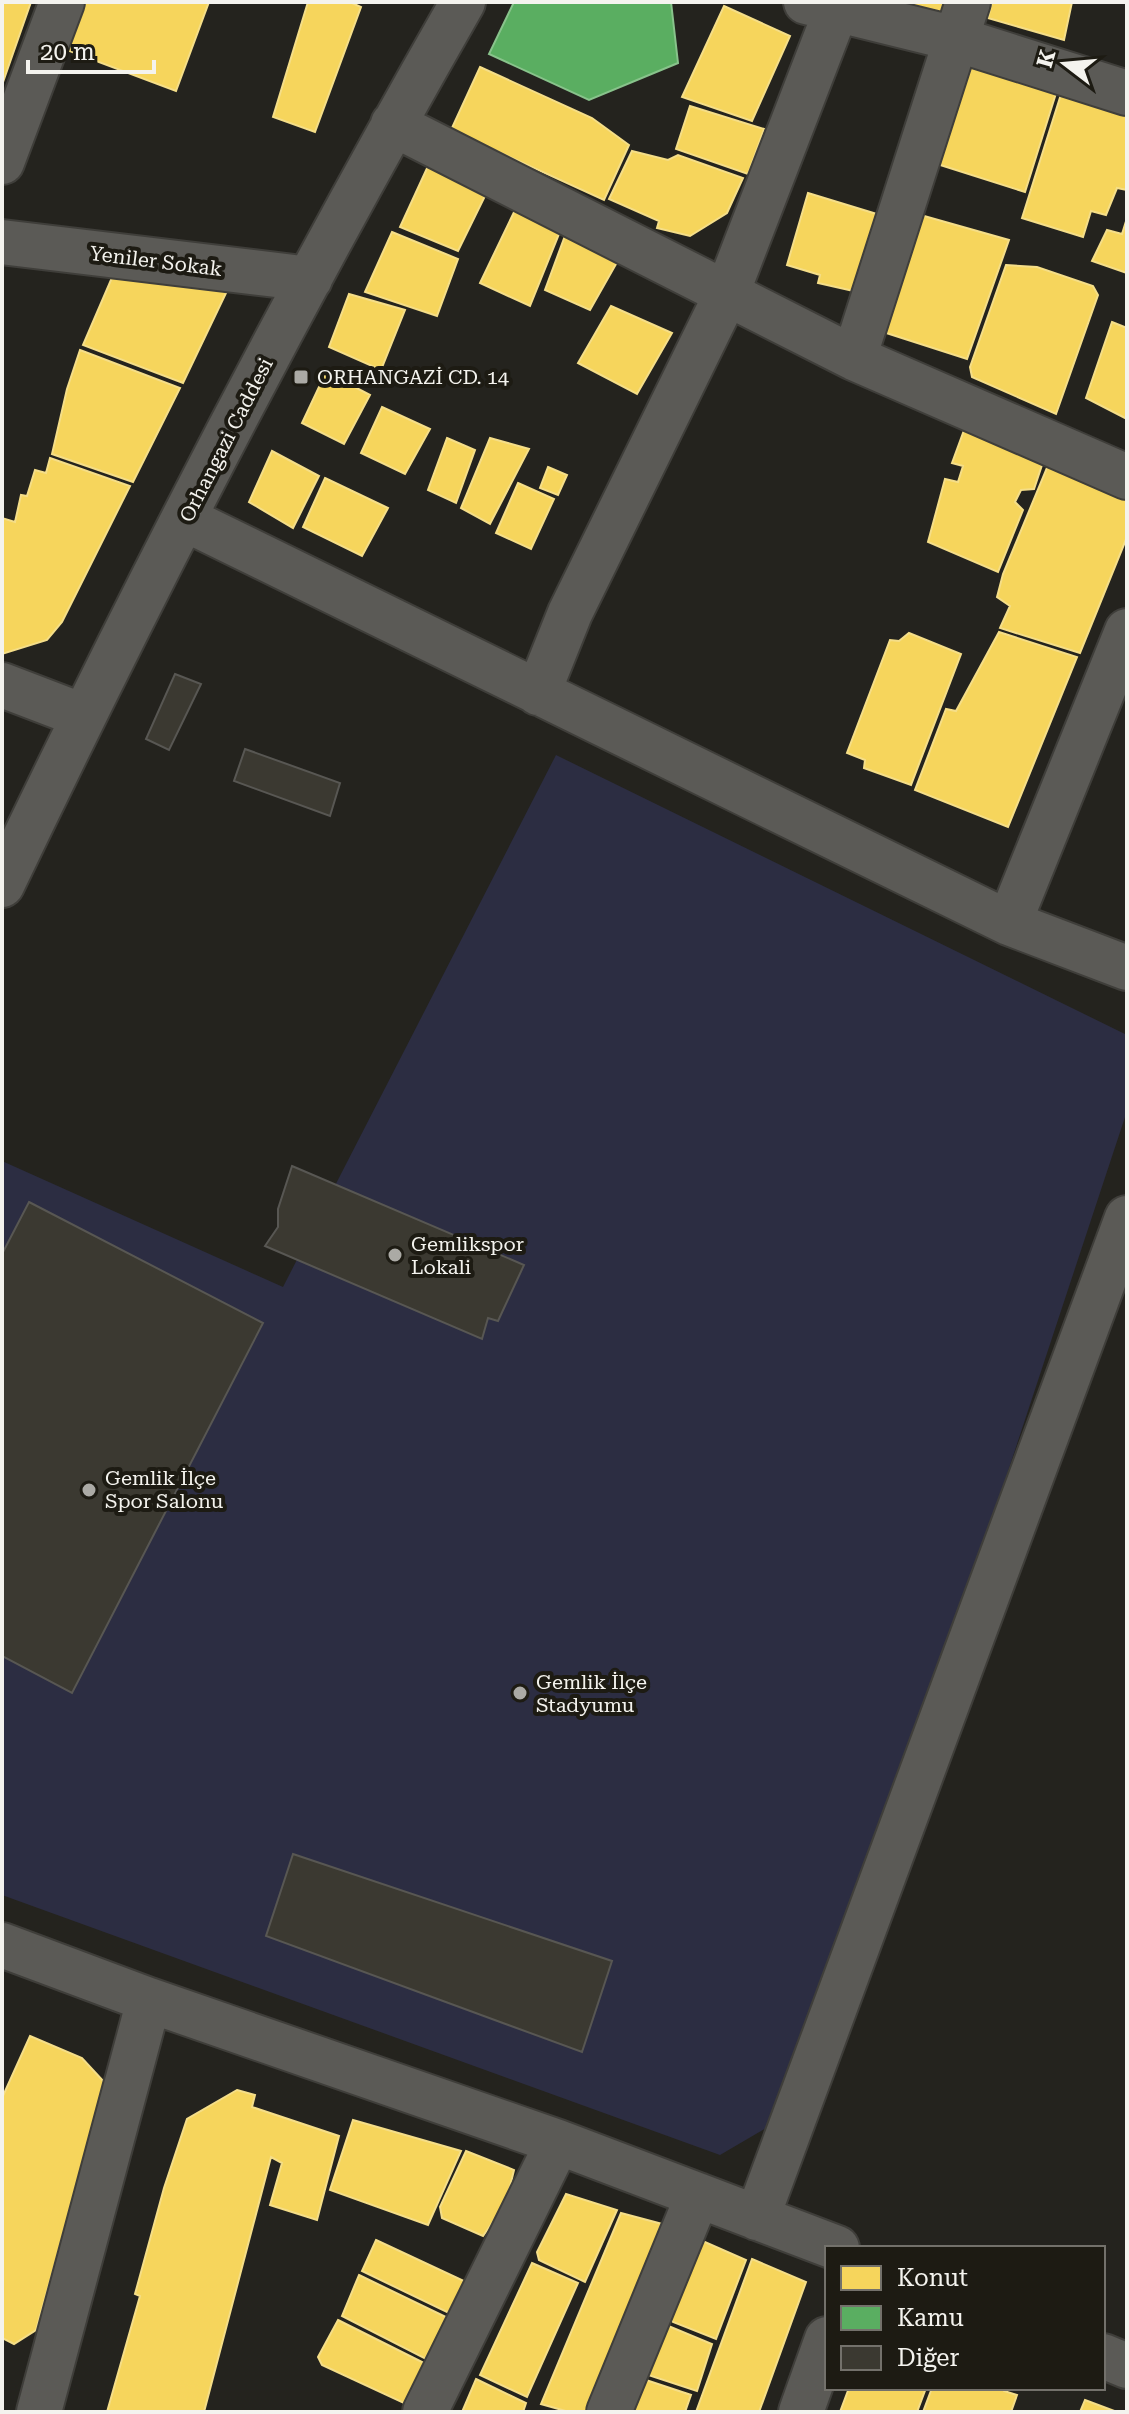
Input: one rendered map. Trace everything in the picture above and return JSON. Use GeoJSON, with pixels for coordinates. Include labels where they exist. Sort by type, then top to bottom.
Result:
{"type":"FeatureCollection","features":[{"type":"Feature","properties":{"kind":"street"},"geometry":{"type":"LineString","coordinates":[[2,162],[62,2]]}},
{"type":"Feature","properties":{"kind":"street","name":"Orhangazi Caddesi"},"geometry":{"type":"LineString","coordinates":[[3,882],[83,716],[310,279],[463,2]]}},
{"type":"Feature","properties":{"kind":"street"},"geometry":{"type":"LineString","coordinates":[[538,693],[570,613],[727,293],[821,6],[962,21],[1127,93]]}},
{"type":"Feature","properties":{"kind":"street"},"geometry":{"type":"LineString","coordinates":[[854,358],[962,21]]}},
{"type":"Feature","properties":{"kind":"street"},"geometry":{"type":"LineString","coordinates":[[393,124],[854,358],[1127,477]]}},
{"type":"Feature","properties":{"kind":"street","name":"Yeniler Sokak"},"geometry":{"type":"LineString","coordinates":[[2,242],[310,279]]}},
{"type":"Feature","properties":{"kind":"street"},"geometry":{"type":"LineString","coordinates":[[185,519],[1009,923],[1127,968]]}},
{"type":"Feature","properties":{"kind":"street"},"geometry":{"type":"LineString","coordinates":[[1009,923],[1127,631]]}},
{"type":"Feature","properties":{"kind":"street"},"geometry":{"type":"LineString","coordinates":[[2,685],[83,716]]}},
{"type":"Feature","properties":{"kind":"street"},"geometry":{"type":"LineString","coordinates":[[757,2218],[1127,1218]]}},
{"type":"Feature","properties":{"kind":"street"},"geometry":{"type":"LineString","coordinates":[[2,1945],[149,2000],[558,2142],[832,2246]]}},
{"type":"Feature","properties":{"kind":"street"},"geometry":{"type":"LineString","coordinates":[[39,2412],[149,2000]]}},
{"type":"Feature","properties":{"kind":"street"},"geometry":{"type":"LineString","coordinates":[[425,2412],[558,2142]]}},
{"type":"Feature","properties":{"kind":"street"},"geometry":{"type":"LineString","coordinates":[[609,2412],[698,2195]]}},
{"type":"Feature","properties":{"kind":"street"},"geometry":{"type":"LineString","coordinates":[[801,2412],[825,2345]]}},
{"type":"Feature","properties":{"kind":"street"},"geometry":{"type":"LineString","coordinates":[[1105,2357],[1127,2366]]}},
{"type":"Feature","properties":{"kind":"shaded area"},"geometry":{"type":"Polygon","coordinates":[[[556,755],[1127,1035],[1127,1111],[797,2110],[720,2155],[2,1895],[2,1161],[283,1287],[556,755]]]}},
{"type":"Feature","properties":{"kind":"building: Konut"},"geometry":{"type":"Polygon","coordinates":[[[2,2],[31,2],[2,85],[2,2]]]}},
{"type":"Feature","properties":{"kind":"building: Konut"},"geometry":{"type":"Polygon","coordinates":[[[81,2],[209,2],[176,91],[64,49],[81,2]]]}},
{"type":"Feature","properties":{"kind":"building: Konut"},"geometry":{"type":"Polygon","coordinates":[[[308,2],[350,2],[361,7],[315,132],[273,117],[308,2]]]}},
{"type":"Feature","properties":{"kind":"building: Konut"},"geometry":{"type":"Polygon","coordinates":[[[891,2],[949,2],[945,18],[891,2]]]}},
{"type":"Feature","properties":{"kind":"building: Konut"},"geometry":{"type":"Polygon","coordinates":[[[992,2],[1072,2],[1064,40],[988,18],[992,2]]]}},
{"type":"Feature","properties":{"kind":"building: Konut"},"geometry":{"type":"Polygon","coordinates":[[[724,6],[790,36],[752,121],[682,97],[724,6]]]}},
{"type":"Feature","properties":{"kind":"building: Konut"},"geometry":{"type":"Polygon","coordinates":[[[964,60],[1058,87],[1025,192],[931,162],[964,60]]]}},
{"type":"Feature","properties":{"kind":"building: Konut"},"geometry":{"type":"Polygon","coordinates":[[[480,67],[592,118],[629,145],[604,200],[451,130],[480,67]]]}},
{"type":"Feature","properties":{"kind":"building: Konut"},"geometry":{"type":"Polygon","coordinates":[[[1063,88],[1127,106],[1127,190],[1117,188],[1106,215],[1091,211],[1083,237],[1022,218],[1063,88]]]}},
{"type":"Feature","properties":{"kind":"building: Konut"},"geometry":{"type":"Polygon","coordinates":[[[690,106],[764,129],[748,174],[676,149],[690,106]]]}},
{"type":"Feature","properties":{"kind":"building: Konut"},"geometry":{"type":"Polygon","coordinates":[[[632,151],[668,160],[678,155],[743,178],[727,213],[690,236],[657,228],[659,221],[609,199],[632,151]]]}},
{"type":"Feature","properties":{"kind":"building: Konut"},"geometry":{"type":"Polygon","coordinates":[[[429,164],[486,194],[458,251],[400,227],[429,164]]]}},
{"type":"Feature","properties":{"kind":"building: Konut"},"geometry":{"type":"Polygon","coordinates":[[[808,193],[880,215],[858,292],[818,283],[820,275],[787,265],[808,193]]]}},
{"type":"Feature","properties":{"kind":"building: Konut"},"geometry":{"type":"Polygon","coordinates":[[[516,208],[561,229],[530,306],[480,283],[516,208]]]}},
{"type":"Feature","properties":{"kind":"building: Konut"},"geometry":{"type":"Polygon","coordinates":[[[910,212],[1009,240],[967,359],[874,329],[910,212]]]}},
{"type":"Feature","properties":{"kind":"building: Konut"},"geometry":{"type":"Polygon","coordinates":[[[1127,218],[1127,273],[1092,261],[1107,230],[1122,234],[1127,218]]]}},
{"type":"Feature","properties":{"kind":"building: Konut"},"geometry":{"type":"Polygon","coordinates":[[[392,232],[458,259],[437,316],[365,292],[392,232]]]}},
{"type":"Feature","properties":{"kind":"building: Konut"},"geometry":{"type":"Polygon","coordinates":[[[566,233],[620,257],[590,310],[545,290],[566,233]]]}},
{"type":"Feature","properties":{"kind":"building: Konut"},"geometry":{"type":"Polygon","coordinates":[[[1006,265],[1037,267],[1093,286],[1098,295],[1056,414],[972,377],[970,367],[1006,265]]]}},
{"type":"Feature","properties":{"kind":"building: Konut"},"geometry":{"type":"Polygon","coordinates":[[[117,266],[227,291],[183,383],[83,345],[117,266]]]}},
{"type":"Feature","properties":{"kind":"building: Konut"},"geometry":{"type":"Polygon","coordinates":[[[349,294],[405,310],[381,370],[329,347],[349,294]]]}},
{"type":"Feature","properties":{"kind":"building: Konut"},"geometry":{"type":"Polygon","coordinates":[[[611,306],[672,333],[637,394],[578,363],[611,306]]]}},
{"type":"Feature","properties":{"kind":"building: Konut"},"geometry":{"type":"Polygon","coordinates":[[[1112,322],[1127,328],[1127,419],[1086,398],[1112,322]]]}},
{"type":"Feature","properties":{"kind":"building: Konut"},"geometry":{"type":"Polygon","coordinates":[[[80,350],[180,388],[133,482],[52,454],[67,389],[80,350]]]}},
{"type":"Feature","properties":{"kind":"building: Konut"},"geometry":{"type":"Polygon","coordinates":[[[326,372],[370,395],[344,444],[302,423],[326,372]]]}},
{"type":"Feature","properties":{"kind":"building: Konut"},"geometry":{"type":"Polygon","coordinates":[[[382,407],[430,429],[405,474],[361,453],[382,407]]]}},
{"type":"Feature","properties":{"kind":"building: Konut"},"geometry":{"type":"Polygon","coordinates":[[[967,422],[1045,456],[1034,489],[1021,490],[1015,502],[1023,510],[998,572],[928,542],[945,479],[958,482],[963,466],[952,463],[967,422]]]}},
{"type":"Feature","properties":{"kind":"building: Konut"},"geometry":{"type":"Polygon","coordinates":[[[447,438],[475,450],[456,503],[428,490],[447,438]]]}},
{"type":"Feature","properties":{"kind":"building: Konut"},"geometry":{"type":"Polygon","coordinates":[[[490,438],[529,449],[490,524],[461,508],[490,438]]]}},
{"type":"Feature","properties":{"kind":"building: Konut"},"geometry":{"type":"Polygon","coordinates":[[[272,451],[319,476],[293,528],[249,502],[272,451]]]}},
{"type":"Feature","properties":{"kind":"building: Konut"},"geometry":{"type":"Polygon","coordinates":[[[50,458],[130,486],[62,622],[47,640],[2,654],[2,518],[15,522],[21,495],[27,496],[35,470],[46,473],[50,458]]]}},
{"type":"Feature","properties":{"kind":"building: Konut"},"geometry":{"type":"Polygon","coordinates":[[[1051,458],[1127,494],[1127,537],[1080,653],[1000,628],[1010,606],[997,597],[1003,574],[1051,458]]]}},
{"type":"Feature","properties":{"kind":"building: Konut"},"geometry":{"type":"Polygon","coordinates":[[[548,467],[567,475],[558,495],[540,488],[548,467]]]}},
{"type":"Feature","properties":{"kind":"building: Konut"},"geometry":{"type":"Polygon","coordinates":[[[325,478],[388,508],[362,556],[303,527],[325,478]]]}},
{"type":"Feature","properties":{"kind":"building: Konut"},"geometry":{"type":"Polygon","coordinates":[[[518,483],[554,499],[531,549],[496,533],[518,483]]]}},
{"type":"Feature","properties":{"kind":"building: Konut"},"geometry":{"type":"Polygon","coordinates":[[[999,632],[1077,657],[1008,827],[915,790],[946,709],[956,711],[999,632]]]}},
{"type":"Feature","properties":{"kind":"building: Konut"},"geometry":{"type":"Polygon","coordinates":[[[909,633],[961,654],[911,785],[864,768],[865,760],[847,753],[890,640],[899,641],[909,633]]]}},
{"type":"Feature","properties":{"kind":"building: Konut"},"geometry":{"type":"Polygon","coordinates":[[[30,2036],[82,2058],[106,2084],[36,2330],[14,2344],[2,2338],[2,2098],[30,2036]]]}},
{"type":"Feature","properties":{"kind":"building: Konut"},"geometry":{"type":"Polygon","coordinates":[[[237,2090],[255,2095],[252,2107],[339,2136],[317,2220],[270,2205],[282,2163],[271,2157],[204,2412],[107,2412],[140,2296],[135,2294],[187,2119],[237,2090]]]}},
{"type":"Feature","properties":{"kind":"building: Konut"},"geometry":{"type":"Polygon","coordinates":[[[353,2120],[461,2151],[428,2225],[330,2190],[353,2120]]]}},
{"type":"Feature","properties":{"kind":"building: Konut"},"geometry":{"type":"Polygon","coordinates":[[[466,2151],[514,2170],[506,2203],[483,2236],[442,2218],[440,2207],[466,2151]]]}},
{"type":"Feature","properties":{"kind":"building: Konut"},"geometry":{"type":"Polygon","coordinates":[[[566,2194],[617,2210],[585,2282],[539,2260],[537,2252],[566,2194]]]}},
{"type":"Feature","properties":{"kind":"building: Konut"},"geometry":{"type":"Polygon","coordinates":[[[621,2213],[666,2225],[590,2412],[569,2412],[541,2404],[621,2213]]]}},
{"type":"Feature","properties":{"kind":"building: Konut"},"geometry":{"type":"Polygon","coordinates":[[[698,2239],[746,2260],[716,2339],[673,2322],[667,2316],[698,2239]]]}},
{"type":"Feature","properties":{"kind":"building: Konut"},"geometry":{"type":"Polygon","coordinates":[[[376,2240],[466,2282],[451,2314],[362,2271],[376,2240]]]}},
{"type":"Feature","properties":{"kind":"building: Konut"},"geometry":{"type":"Polygon","coordinates":[[[752,2259],[806,2282],[759,2412],[696,2412],[752,2259]]]}},
{"type":"Feature","properties":{"kind":"building: Konut"},"geometry":{"type":"Polygon","coordinates":[[[532,2263],[578,2283],[527,2397],[480,2375],[532,2263]]]}},
{"type":"Feature","properties":{"kind":"building: Konut"},"geometry":{"type":"Polygon","coordinates":[[[359,2275],[450,2319],[428,2360],[342,2316],[359,2275]]]}},
{"type":"Feature","properties":{"kind":"building: Konut"},"geometry":{"type":"Polygon","coordinates":[[[338,2320],[426,2364],[406,2404],[322,2365],[318,2357],[338,2320]]]}},
{"type":"Feature","properties":{"kind":"building: Konut"},"geometry":{"type":"Polygon","coordinates":[[[666,2325],[712,2344],[697,2391],[642,2373],[666,2325]]]}},
{"type":"Feature","properties":{"kind":"building: Konut"},"geometry":{"type":"Polygon","coordinates":[[[640,2378],[691,2395],[685,2412],[626,2412],[640,2378]]]}},
{"type":"Feature","properties":{"kind":"building: Konut"},"geometry":{"type":"Polygon","coordinates":[[[476,2379],[526,2403],[523,2412],[462,2412],[476,2379]]]}},
{"type":"Feature","properties":{"kind":"building: Konut"},"geometry":{"type":"Polygon","coordinates":[[[848,2390],[925,2390],[917,2412],[840,2412],[848,2390]]]}},
{"type":"Feature","properties":{"kind":"building: Konut"},"geometry":{"type":"Polygon","coordinates":[[[931,2390],[1004,2390],[1017,2395],[1011,2412],[923,2412],[931,2390]]]}},
{"type":"Feature","properties":{"kind":"building: Konut"},"geometry":{"type":"Polygon","coordinates":[[[1085,2400],[1117,2412],[1080,2412],[1085,2400]]]}},
{"type":"Feature","properties":{"kind":"building: Kamu"},"geometry":{"type":"Polygon","coordinates":[[[514,2],[671,2],[678,63],[589,100],[489,54],[514,2]]]}},
{"type":"Feature","properties":{"kind":"building: Diğer"},"geometry":{"type":"Polygon","coordinates":[[[175,674],[201,684],[169,750],[146,739],[175,674]]]}},
{"type":"Feature","properties":{"kind":"building: Diğer"},"geometry":{"type":"Polygon","coordinates":[[[245,749],[340,783],[330,816],[234,781],[245,749]]]}},
{"type":"Feature","properties":{"kind":"building: Diğer","name":"Gemlikspor Lokali"},"geometry":{"type":"Polygon","coordinates":[[[292,1166],[524,1265],[498,1321],[488,1318],[482,1339],[265,1246],[278,1227],[278,1209],[292,1166]]]}},
{"type":"Feature","properties":{"kind":"building: Diğer","name":"Gemlik İlçe Spor Salonu"},"geometry":{"type":"Polygon","coordinates":[[[29,1202],[263,1323],[72,1693],[2,1656],[2,1254],[29,1202]]]}},
{"type":"Feature","properties":{"kind":"building: Diğer"},"geometry":{"type":"Polygon","coordinates":[[[293,1854],[612,1961],[582,2052],[266,1936],[293,1854]]]}},
{"type":"Feature","properties":{"kind":"place","name":"ORHANGAZİ CD. 14"},"geometry":{"type":"Point","coordinates":[301,377]}},
{"type":"Feature","properties":{"kind":"place","name":"Gemlikspor Lokali"},"geometry":{"type":"Point","coordinates":[395,1255]}},
{"type":"Feature","properties":{"kind":"place","name":"Gemlik İlçe Spor Salonu"},"geometry":{"type":"Point","coordinates":[89,1490]}},
{"type":"Feature","properties":{"kind":"place","name":"Gemlik İlçe Stadyumu"},"geometry":{"type":"Point","coordinates":[520,1693]}}]}
